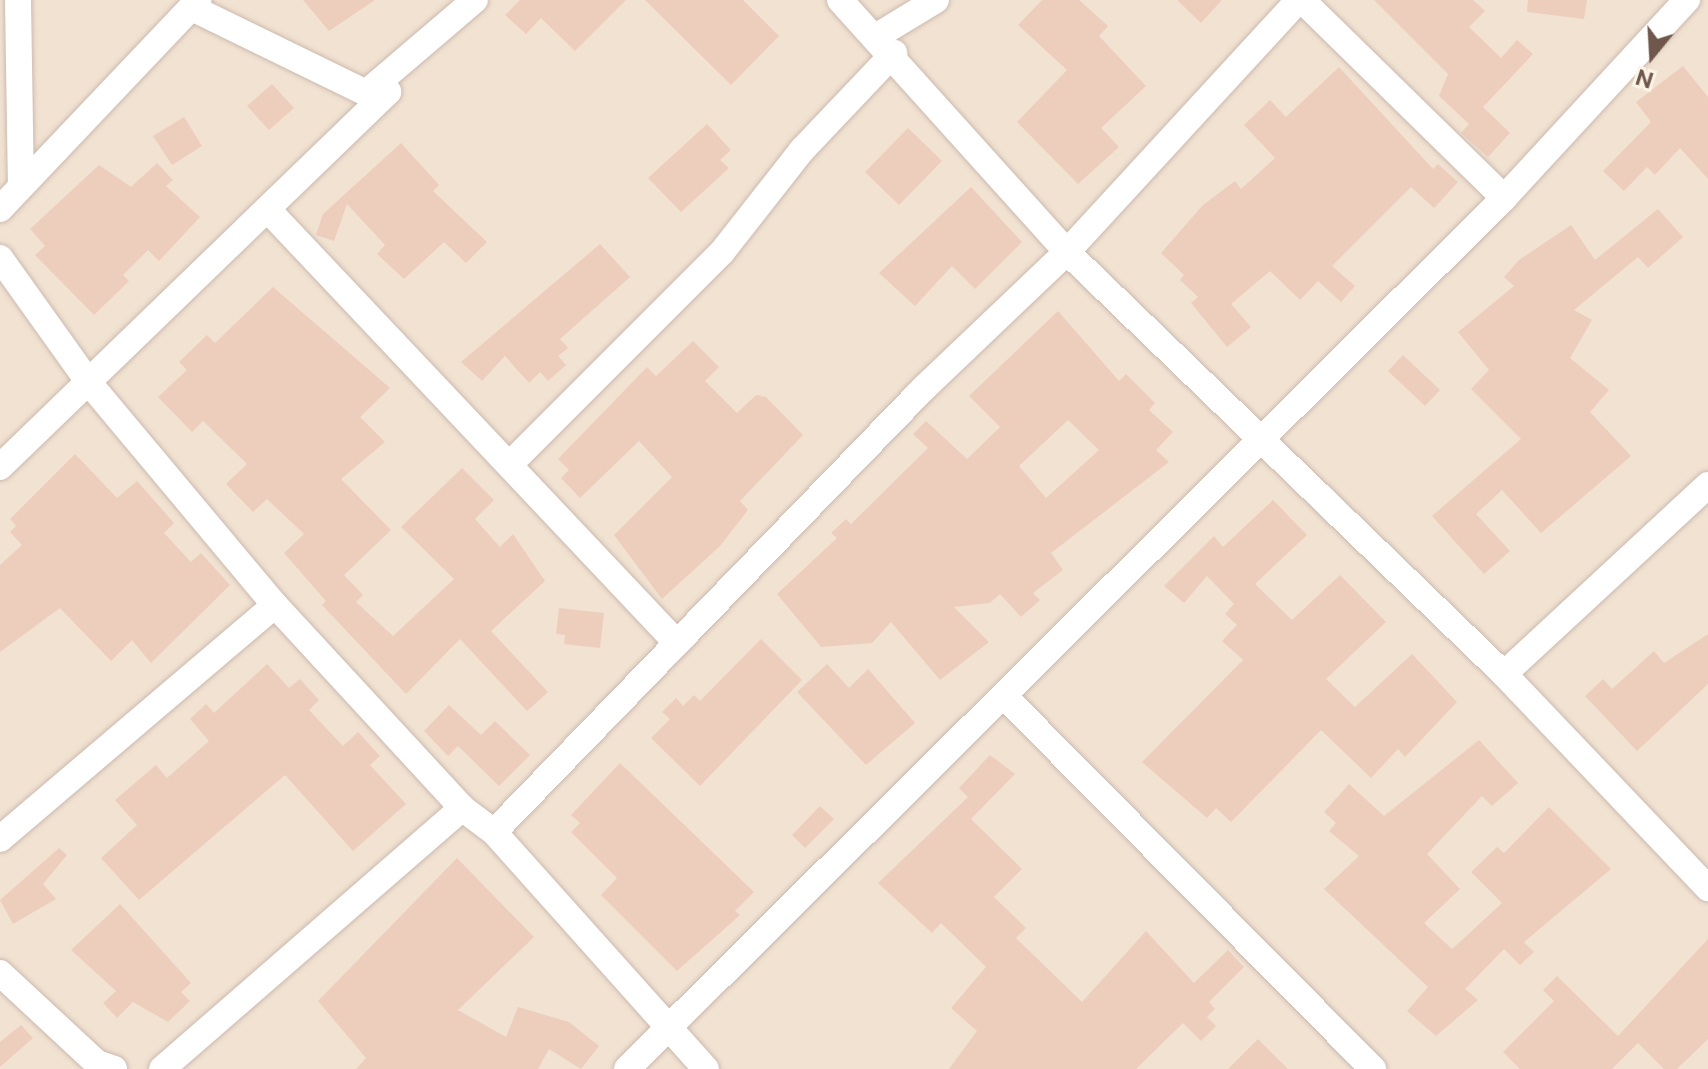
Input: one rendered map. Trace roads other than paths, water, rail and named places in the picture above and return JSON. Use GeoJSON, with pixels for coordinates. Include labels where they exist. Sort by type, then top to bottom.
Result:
{"type":"FeatureCollection","features":[{"type":"Feature","properties":{"kind":"street"},"geometry":{"type":"LineString","coordinates":[[18,0],[21,181]]}},
{"type":"Feature","properties":{"kind":"street"},"geometry":{"type":"LineString","coordinates":[[366,93],[475,0]]}},
{"type":"Feature","properties":{"kind":"street"},"geometry":{"type":"LineString","coordinates":[[840,0],[886,44],[1067,252],[1263,437],[1504,674],[1708,888]]}},
{"type":"Feature","properties":{"kind":"street"},"geometry":{"type":"LineString","coordinates":[[512,462],[722,252],[886,44],[936,0]]}},
{"type":"Feature","properties":{"kind":"street"},"geometry":{"type":"LineString","coordinates":[[494,832],[675,641],[1067,252],[1300,0],[1504,198]]}},
{"type":"Feature","properties":{"kind":"street"},"geometry":{"type":"LineString","coordinates":[[0,209],[21,181],[195,4],[366,93],[388,92],[270,212],[0,467]]}},
{"type":"Feature","properties":{"kind":"street"},"geometry":{"type":"LineString","coordinates":[[627,1069],[663,1028],[1004,696],[1504,198],[1671,5]]}},
{"type":"Feature","properties":{"kind":"street"},"geometry":{"type":"LineString","coordinates":[[270,212],[512,462],[675,641]]}},
{"type":"Feature","properties":{"kind":"street"},"geometry":{"type":"LineString","coordinates":[[0,258],[90,384],[275,605],[462,808],[494,832],[663,1028],[706,1069]]}},
{"type":"Feature","properties":{"kind":"street"},"geometry":{"type":"LineString","coordinates":[[1504,674],[1708,485]]}},
{"type":"Feature","properties":{"kind":"street"},"geometry":{"type":"LineString","coordinates":[[0,839],[275,605]]}},
{"type":"Feature","properties":{"kind":"street"},"geometry":{"type":"LineString","coordinates":[[1004,696],[1373,1069]]}},
{"type":"Feature","properties":{"kind":"street"},"geometry":{"type":"LineString","coordinates":[[162,1069],[462,808]]}},
{"type":"Feature","properties":{"kind":"street"},"geometry":{"type":"LineString","coordinates":[[0,973],[97,1063],[114,1069]]}}]}
